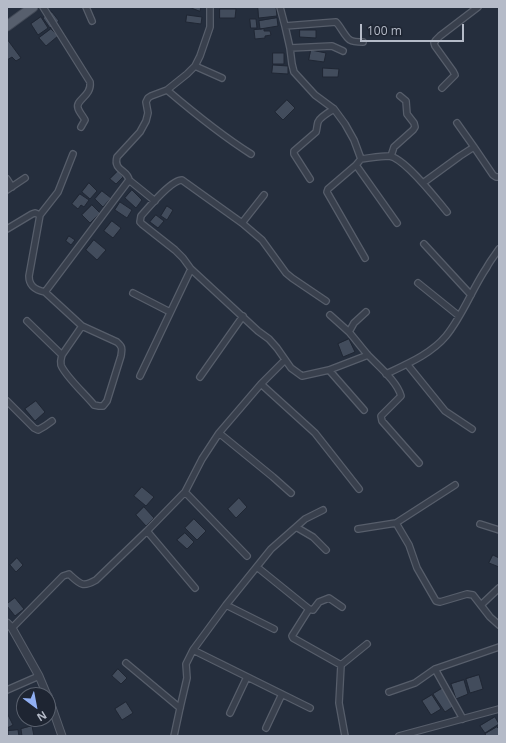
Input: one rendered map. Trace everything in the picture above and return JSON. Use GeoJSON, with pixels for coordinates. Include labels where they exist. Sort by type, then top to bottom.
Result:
{"type":"FeatureCollection","features":[{"type":"Feature","properties":{"kind":"main road"},"geometry":{"type":"LineString","coordinates":[[7,26],[33,7]]}},
{"type":"Feature","properties":{"kind":"street"},"geometry":{"type":"LineString","coordinates":[[42,7],[90,82],[87,94],[77,106],[85,120],[81,127]]}},
{"type":"Feature","properties":{"kind":"street"},"geometry":{"type":"LineString","coordinates":[[86,7],[92,21]]}},
{"type":"Feature","properties":{"kind":"street"},"geometry":{"type":"LineString","coordinates":[[155,201],[130,180],[128,175],[118,167],[116,160],[140,132],[146,121],[148,113],[146,102],[148,98],[167,90],[195,66],[210,27],[210,7]]}},
{"type":"Feature","properties":{"kind":"street"},"geometry":{"type":"LineString","coordinates":[[280,7],[294,72],[315,95],[334,109],[351,135],[361,159]]}},
{"type":"Feature","properties":{"kind":"street"},"geometry":{"type":"LineString","coordinates":[[442,88],[455,75],[434,43],[440,36],[478,7]]}},
{"type":"Feature","properties":{"kind":"street"},"geometry":{"type":"LineString","coordinates":[[285,26],[336,22],[348,39],[351,41],[363,42]]}},
{"type":"Feature","properties":{"kind":"street"},"geometry":{"type":"LineString","coordinates":[[290,48],[332,46],[343,51]]}},
{"type":"Feature","properties":{"kind":"street"},"geometry":{"type":"LineString","coordinates":[[195,66],[222,78]]}},
{"type":"Feature","properties":{"kind":"street"},"geometry":{"type":"LineString","coordinates":[[167,90],[228,140],[251,154]]}},
{"type":"Feature","properties":{"kind":"street"},"geometry":{"type":"LineString","coordinates":[[391,156],[394,147],[415,127],[414,122],[407,114],[406,101],[400,96]]}},
{"type":"Feature","properties":{"kind":"street"},"geometry":{"type":"LineString","coordinates":[[310,179],[294,154],[294,151],[316,132],[319,120],[334,109]]}},
{"type":"Feature","properties":{"kind":"street"},"geometry":{"type":"LineString","coordinates":[[457,123],[493,175],[499,177]]}},
{"type":"Feature","properties":{"kind":"street"},"geometry":{"type":"LineString","coordinates":[[423,183],[474,147]]}},
{"type":"Feature","properties":{"kind":"street"},"geometry":{"type":"LineString","coordinates":[[73,154],[58,192],[40,215],[29,280],[34,289],[45,292],[82,326],[121,345],[121,356],[107,401],[103,406],[94,404],[66,374],[61,364],[60,360],[62,355],[82,326]]}},
{"type":"Feature","properties":{"kind":"street"},"geometry":{"type":"LineString","coordinates":[[365,258],[327,192],[328,189],[361,159],[391,156],[401,162],[423,183],[447,212]]}},
{"type":"Feature","properties":{"kind":"street"},"geometry":{"type":"LineString","coordinates":[[356,165],[397,223]]}},
{"type":"Feature","properties":{"kind":"street"},"geometry":{"type":"LineString","coordinates":[[7,179],[9,188],[25,178]]}},
{"type":"Feature","properties":{"kind":"street"},"geometry":{"type":"LineString","coordinates":[[45,292],[130,180]]}},
{"type":"Feature","properties":{"kind":"street"},"geometry":{"type":"LineString","coordinates":[[326,301],[286,273],[262,240],[242,223],[182,180],[172,184],[141,216],[140,222],[175,250],[190,268],[258,331],[269,339],[291,368],[302,376],[329,370],[368,355]]}},
{"type":"Feature","properties":{"kind":"street"},"geometry":{"type":"LineString","coordinates":[[242,223],[264,196]]}},
{"type":"Feature","properties":{"kind":"street"},"geometry":{"type":"LineString","coordinates":[[7,229],[32,214],[40,215]]}},
{"type":"Feature","properties":{"kind":"street"},"geometry":{"type":"LineString","coordinates":[[424,244],[471,295]]}},
{"type":"Feature","properties":{"kind":"street"},"geometry":{"type":"LineString","coordinates":[[386,374],[431,350],[441,341],[459,316],[486,267],[499,249]]}},
{"type":"Feature","properties":{"kind":"street"},"geometry":{"type":"LineString","coordinates":[[140,376],[190,268]]}},
{"type":"Feature","properties":{"kind":"street"},"geometry":{"type":"LineString","coordinates":[[418,282],[459,316]]}},
{"type":"Feature","properties":{"kind":"street"},"geometry":{"type":"LineString","coordinates":[[133,293],[170,312]]}},
{"type":"Feature","properties":{"kind":"street"},"geometry":{"type":"LineString","coordinates":[[349,332],[354,323],[366,312]]}},
{"type":"Feature","properties":{"kind":"street"},"geometry":{"type":"LineString","coordinates":[[330,315],[349,332],[399,390],[401,396],[381,416],[382,421],[419,463]]}},
{"type":"Feature","properties":{"kind":"street"},"geometry":{"type":"LineString","coordinates":[[200,377],[243,316]]}},
{"type":"Feature","properties":{"kind":"street"},"geometry":{"type":"LineString","coordinates":[[27,321],[62,355]]}},
{"type":"Feature","properties":{"kind":"street"},"geometry":{"type":"LineString","coordinates":[[44,687],[9,626],[63,576],[69,574],[80,584],[88,584],[96,580],[147,531],[185,492],[202,459],[220,433],[262,384],[285,360]]}},
{"type":"Feature","properties":{"kind":"street"},"geometry":{"type":"LineString","coordinates":[[407,364],[445,411],[472,429]]}},
{"type":"Feature","properties":{"kind":"street"},"geometry":{"type":"LineString","coordinates":[[329,370],[364,410]]}},
{"type":"Feature","properties":{"kind":"street"},"geometry":{"type":"LineString","coordinates":[[262,384],[315,433],[359,489]]}},
{"type":"Feature","properties":{"kind":"street"},"geometry":{"type":"LineString","coordinates":[[7,400],[34,428],[38,430],[52,420]]}},
{"type":"Feature","properties":{"kind":"street"},"geometry":{"type":"LineString","coordinates":[[220,433],[291,493]]}},
{"type":"Feature","properties":{"kind":"street"},"geometry":{"type":"LineString","coordinates":[[358,529],[396,523],[455,485]]}},
{"type":"Feature","properties":{"kind":"street"},"geometry":{"type":"LineString","coordinates":[[185,492],[247,556]]}},
{"type":"Feature","properties":{"kind":"street"},"geometry":{"type":"LineString","coordinates":[[174,736],[187,678],[186,664],[193,650],[226,605],[271,549],[305,519],[323,510]]}},
{"type":"Feature","properties":{"kind":"street"},"geometry":{"type":"LineString","coordinates":[[396,523],[409,545],[418,568],[436,601],[440,602],[467,594],[473,595],[490,617],[499,625]]}},
{"type":"Feature","properties":{"kind":"street"},"geometry":{"type":"LineString","coordinates":[[480,524],[499,530]]}},
{"type":"Feature","properties":{"kind":"street"},"geometry":{"type":"LineString","coordinates":[[296,527],[313,537],[326,550]]}},
{"type":"Feature","properties":{"kind":"street"},"geometry":{"type":"LineString","coordinates":[[147,531],[195,588]]}},
{"type":"Feature","properties":{"kind":"street"},"geometry":{"type":"LineString","coordinates":[[257,567],[308,609],[313,610],[320,602],[328,598],[342,607]]}},
{"type":"Feature","properties":{"kind":"street"},"geometry":{"type":"LineString","coordinates":[[480,605],[499,588]]}},
{"type":"Feature","properties":{"kind":"street"},"geometry":{"type":"LineString","coordinates":[[226,605],[274,629]]}},
{"type":"Feature","properties":{"kind":"street"},"geometry":{"type":"LineString","coordinates":[[308,609],[292,636],[293,638],[340,665]]}},
{"type":"Feature","properties":{"kind":"street"},"geometry":{"type":"LineString","coordinates":[[340,665],[367,644]]}},
{"type":"Feature","properties":{"kind":"street"},"geometry":{"type":"LineString","coordinates":[[390,692],[415,683],[435,669],[499,646]]}},
{"type":"Feature","properties":{"kind":"street"},"geometry":{"type":"LineString","coordinates":[[193,650],[310,708]]}},
{"type":"Feature","properties":{"kind":"street"},"geometry":{"type":"LineString","coordinates":[[126,663],[180,708]]}},
{"type":"Feature","properties":{"kind":"street"},"geometry":{"type":"LineString","coordinates":[[340,665],[339,703],[345,736]]}},
{"type":"Feature","properties":{"kind":"street"},"geometry":{"type":"LineString","coordinates":[[435,669],[463,719]]}},
{"type":"Feature","properties":{"kind":"street"},"geometry":{"type":"LineString","coordinates":[[7,690],[39,676]]}},
{"type":"Feature","properties":{"kind":"street"},"geometry":{"type":"LineString","coordinates":[[230,713],[247,677]]}},
{"type":"Feature","properties":{"kind":"street"},"geometry":{"type":"LineString","coordinates":[[266,728],[282,694]]}},
{"type":"Feature","properties":{"kind":"street"},"geometry":{"type":"LineString","coordinates":[[399,736],[499,709]]}},
{"type":"Feature","properties":{"kind":"street"},"geometry":{"type":"LineString","coordinates":[[56,719],[62,736]]}},
{"type":"Feature","properties":{"kind":"building"},"geometry":{"type":"Polygon","coordinates":[[[189,7],[201,7],[200,11],[189,7]]]}},
{"type":"Feature","properties":{"kind":"building"},"geometry":{"type":"Polygon","coordinates":[[[258,7],[276,7],[277,16],[259,18],[258,7]]]}},
{"type":"Feature","properties":{"kind":"building"},"geometry":{"type":"Polygon","coordinates":[[[220,9],[236,9],[235,18],[220,18],[220,9]]]}},
{"type":"Feature","properties":{"kind":"building"},"geometry":{"type":"Polygon","coordinates":[[[52,12],[59,21],[50,28],[43,18],[52,12]]]}},
{"type":"Feature","properties":{"kind":"building"},"geometry":{"type":"Polygon","coordinates":[[[187,15],[202,17],[201,24],[186,22],[187,15]]]}},
{"type":"Feature","properties":{"kind":"building"},"geometry":{"type":"Polygon","coordinates":[[[41,17],[48,28],[38,35],[31,24],[41,17]]]}},
{"type":"Feature","properties":{"kind":"building"},"geometry":{"type":"Polygon","coordinates":[[[277,18],[278,26],[260,29],[259,21],[277,18]]]}},
{"type":"Feature","properties":{"kind":"building"},"geometry":{"type":"Polygon","coordinates":[[[250,19],[256,19],[257,28],[251,28],[250,19]]]}},
{"type":"Feature","properties":{"kind":"building"},"geometry":{"type":"Polygon","coordinates":[[[51,29],[58,36],[46,46],[39,38],[51,29]]]}},
{"type":"Feature","properties":{"kind":"building"},"geometry":{"type":"Polygon","coordinates":[[[264,29],[264,31],[270,31],[271,35],[265,36],[265,38],[255,39],[254,30],[264,29]]]}},
{"type":"Feature","properties":{"kind":"building"},"geometry":{"type":"Polygon","coordinates":[[[300,30],[316,30],[316,38],[300,37],[300,30]]]}},
{"type":"Feature","properties":{"kind":"building"},"geometry":{"type":"Polygon","coordinates":[[[7,39],[21,58],[16,61],[12,57],[7,60],[7,39]]]}},
{"type":"Feature","properties":{"kind":"building"},"geometry":{"type":"Polygon","coordinates":[[[311,50],[326,53],[324,62],[309,60],[311,50]]]}},
{"type":"Feature","properties":{"kind":"building"},"geometry":{"type":"Polygon","coordinates":[[[273,53],[284,53],[284,64],[273,64],[273,53]]]}},
{"type":"Feature","properties":{"kind":"building"},"geometry":{"type":"Polygon","coordinates":[[[273,65],[288,66],[288,74],[272,73],[273,65]]]}},
{"type":"Feature","properties":{"kind":"building"},"geometry":{"type":"Polygon","coordinates":[[[323,68],[339,69],[338,77],[323,77],[323,68]]]}},
{"type":"Feature","properties":{"kind":"building"},"geometry":{"type":"Polygon","coordinates":[[[287,100],[295,108],[283,120],[275,112],[287,100]]]}},
{"type":"Feature","properties":{"kind":"building"},"geometry":{"type":"Polygon","coordinates":[[[118,171],[123,177],[116,184],[110,179],[118,171]]]}},
{"type":"Feature","properties":{"kind":"building"},"geometry":{"type":"Polygon","coordinates":[[[89,183],[97,191],[90,199],[82,192],[89,183]]]}},
{"type":"Feature","properties":{"kind":"building"},"geometry":{"type":"Polygon","coordinates":[[[132,190],[142,200],[136,208],[125,198],[132,190]]]}},
{"type":"Feature","properties":{"kind":"building"},"geometry":{"type":"Polygon","coordinates":[[[102,191],[111,198],[103,207],[95,199],[102,191]]]}},
{"type":"Feature","properties":{"kind":"building"},"geometry":{"type":"Polygon","coordinates":[[[80,194],[89,200],[84,207],[81,205],[78,209],[72,204],[80,194]]]}},
{"type":"Feature","properties":{"kind":"building"},"geometry":{"type":"Polygon","coordinates":[[[120,202],[132,210],[127,218],[115,210],[120,202]]]}},
{"type":"Feature","properties":{"kind":"building"},"geometry":{"type":"Polygon","coordinates":[[[92,205],[100,213],[90,223],[82,215],[92,205]]]}},
{"type":"Feature","properties":{"kind":"building"},"geometry":{"type":"Polygon","coordinates":[[[167,206],[173,210],[167,220],[161,216],[167,206]]]}},
{"type":"Feature","properties":{"kind":"building"},"geometry":{"type":"Polygon","coordinates":[[[156,215],[164,221],[158,228],[150,222],[156,215]]]}},
{"type":"Feature","properties":{"kind":"building"},"geometry":{"type":"Polygon","coordinates":[[[112,221],[121,228],[113,238],[104,231],[112,221]]]}},
{"type":"Feature","properties":{"kind":"building"},"geometry":{"type":"Polygon","coordinates":[[[69,236],[75,240],[71,245],[66,241],[69,236]]]}},
{"type":"Feature","properties":{"kind":"building"},"geometry":{"type":"Polygon","coordinates":[[[94,240],[106,250],[97,260],[86,250],[94,240]]]}},
{"type":"Feature","properties":{"kind":"building"},"geometry":{"type":"Polygon","coordinates":[[[349,339],[355,352],[343,357],[338,344],[349,339]]]}},
{"type":"Feature","properties":{"kind":"building"},"geometry":{"type":"Polygon","coordinates":[[[36,401],[45,412],[35,421],[25,409],[36,401]]]}},
{"type":"Feature","properties":{"kind":"building"},"geometry":{"type":"Polygon","coordinates":[[[142,487],[154,497],[146,506],[134,496],[142,487]]]}},
{"type":"Feature","properties":{"kind":"building"},"geometry":{"type":"Polygon","coordinates":[[[239,498],[247,507],[236,518],[228,509],[239,498]]]}},
{"type":"Feature","properties":{"kind":"building"},"geometry":{"type":"Polygon","coordinates":[[[144,507],[154,518],[146,526],[136,515],[144,507]]]}},
{"type":"Feature","properties":{"kind":"building"},"geometry":{"type":"Polygon","coordinates":[[[194,519],[206,531],[197,540],[185,528],[194,519]]]}},
{"type":"Feature","properties":{"kind":"building"},"geometry":{"type":"Polygon","coordinates":[[[185,533],[194,542],[187,549],[177,540],[185,533]]]}},
{"type":"Feature","properties":{"kind":"building"},"geometry":{"type":"Polygon","coordinates":[[[493,555],[499,558],[499,567],[489,563],[493,555]]]}},
{"type":"Feature","properties":{"kind":"building"},"geometry":{"type":"Polygon","coordinates":[[[17,558],[23,565],[16,572],[10,565],[17,558]]]}},
{"type":"Feature","properties":{"kind":"building"},"geometry":{"type":"Polygon","coordinates":[[[15,598],[24,609],[15,616],[7,604],[15,598]]]}},
{"type":"Feature","properties":{"kind":"building"},"geometry":{"type":"Polygon","coordinates":[[[118,669],[127,678],[121,684],[112,676],[118,669]]]}},
{"type":"Feature","properties":{"kind":"building"},"geometry":{"type":"Polygon","coordinates":[[[479,675],[483,689],[470,693],[466,679],[479,675]]]}},
{"type":"Feature","properties":{"kind":"building"},"geometry":{"type":"Polygon","coordinates":[[[464,680],[468,694],[456,699],[451,684],[464,680]]]}},
{"type":"Feature","properties":{"kind":"building"},"geometry":{"type":"Polygon","coordinates":[[[443,688],[454,706],[445,712],[433,694],[443,688]]]}},
{"type":"Feature","properties":{"kind":"building"},"geometry":{"type":"Polygon","coordinates":[[[432,695],[441,709],[431,715],[422,701],[432,695]]]}},
{"type":"Feature","properties":{"kind":"building"},"geometry":{"type":"Polygon","coordinates":[[[126,702],[133,713],[122,720],[115,709],[126,702]]]}},
{"type":"Feature","properties":{"kind":"building"},"geometry":{"type":"Polygon","coordinates":[[[7,713],[13,725],[7,728],[7,713]]]}},
{"type":"Feature","properties":{"kind":"building"},"geometry":{"type":"Polygon","coordinates":[[[495,717],[499,724],[485,733],[480,726],[495,717]]]}},
{"type":"Feature","properties":{"kind":"building"},"geometry":{"type":"Polygon","coordinates":[[[32,727],[34,736],[22,736],[21,729],[32,727]]]}},
{"type":"Feature","properties":{"kind":"building"},"geometry":{"type":"Polygon","coordinates":[[[497,727],[499,729],[499,736],[487,736],[485,734],[497,727]]]}},
{"type":"Feature","properties":{"kind":"building"},"geometry":{"type":"Polygon","coordinates":[[[18,730],[19,736],[8,736],[8,731],[18,730]]]}}]}
